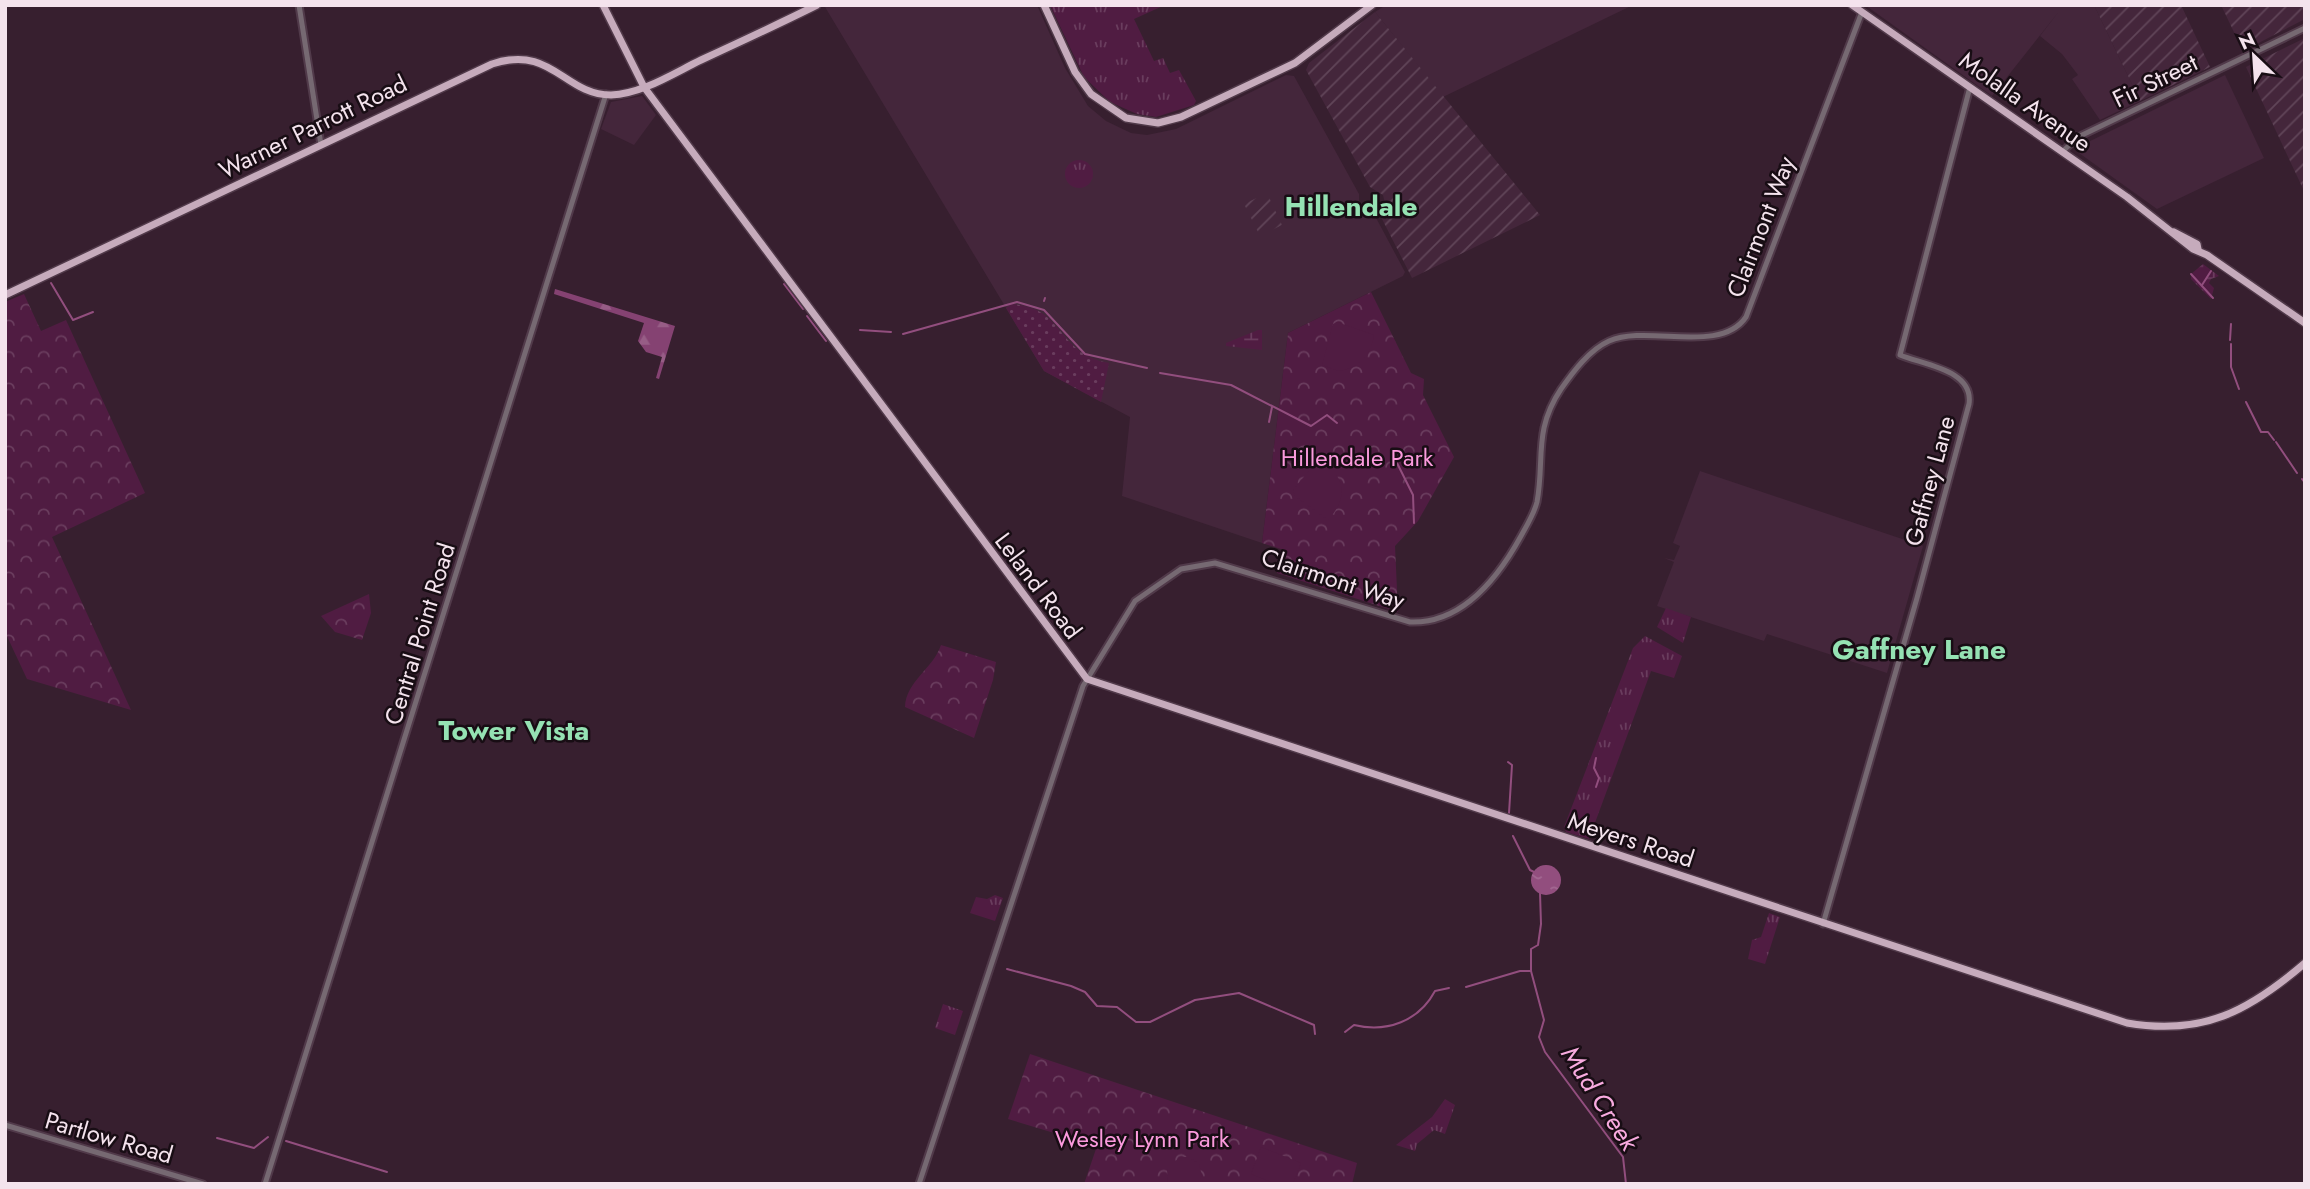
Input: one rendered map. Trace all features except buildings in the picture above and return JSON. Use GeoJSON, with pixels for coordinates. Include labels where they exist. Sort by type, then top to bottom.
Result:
{"type":"FeatureCollection","features":[{"type":"Feature","properties":{"kind":"main road","name":"Leland Road"},"geometry":{"type":"LineString","coordinates":[[603,5],[644,87],[1087,679]]}},
{"type":"Feature","properties":{"kind":"main road","name":"Warner Parrott Road"},"geometry":{"type":"LineString","coordinates":[[5,295],[477,70],[512,59],[540,62],[575,83],[606,94],[621,94],[644,87],[817,5]]}},
{"type":"Feature","properties":{"kind":"main road"},"geometry":{"type":"LineString","coordinates":[[1044,5],[1085,88],[1118,115],[1151,123],[1181,117],[1295,63],[1371,5]]}},
{"type":"Feature","properties":{"kind":"main road","name":"Molalla Avenue"},"geometry":{"type":"LineString","coordinates":[[1852,5],[2174,232],[2195,243],[2198,249],[2305,323]]}},
{"type":"Feature","properties":{"kind":"main road","name":"Meyers Road"},"geometry":{"type":"LineString","coordinates":[[1087,679],[2109,1018],[2165,1028],[2205,1023],[2238,1011],[2266,996],[2305,963]]}},
{"type":"Feature","properties":{"kind":"street"},"geometry":{"type":"LineString","coordinates":[[299,5],[321,145]]}},
{"type":"Feature","properties":{"kind":"street","name":"Clairmont Way"},"geometry":{"type":"LineString","coordinates":[[1087,679],[1135,601],[1176,571],[1194,565],[1229,565],[1410,622],[1428,622],[1450,615],[1489,585],[1506,564],[1536,505],[1539,448],[1548,415],[1566,382],[1589,356],[1605,343],[1624,336],[1718,335],[1731,331],[1743,322],[1862,12]]}},
{"type":"Feature","properties":{"kind":"street","name":"Fir Street"},"geometry":{"type":"LineString","coordinates":[[2062,152],[2078,137],[2305,28]]}},
{"type":"Feature","properties":{"kind":"street","name":"Gaffney Lane"},"geometry":{"type":"LineString","coordinates":[[1822,924],[1969,404],[1969,390],[1956,375],[1900,355],[1970,87]]}},
{"type":"Feature","properties":{"kind":"street","name":"Central Point Road"},"geometry":{"type":"LineString","coordinates":[[265,1184],[606,94]]}},
{"type":"Feature","properties":{"kind":"street"},"geometry":{"type":"LineString","coordinates":[[919,1184],[1087,679]]}},
{"type":"Feature","properties":{"kind":"street","name":"Partlow Road"},"geometry":{"type":"LineString","coordinates":[[5,1125],[203,1184]]}},
{"type":"Feature","properties":{"kind":"shaded area"},"geometry":{"type":"Polygon","coordinates":[[[1037,5],[1065,68],[1088,106],[1106,121],[1131,133],[1147,135],[1176,129],[1286,75],[1294,76],[1359,194],[1359,206],[1364,212],[1374,214],[1405,272],[1403,276],[1288,333],[1262,543],[1122,496],[1130,417],[1044,371],[825,7],[1037,5]]]}},
{"type":"Feature","properties":{"kind":"shaded area"},"geometry":{"type":"Polygon","coordinates":[[[1386,5],[1633,5],[1443,97],[1375,12],[1386,5]]]}},
{"type":"Feature","properties":{"kind":"shaded area"},"geometry":{"type":"Polygon","coordinates":[[[1865,5],[2094,5],[2140,101],[2100,120],[2072,79],[2078,75],[2062,54],[2040,36],[2060,10],[1992,96],[1865,5]]]}},
{"type":"Feature","properties":{"kind":"shaded area"},"geometry":{"type":"Polygon","coordinates":[[[2094,5],[2181,5],[2210,67],[2140,101],[2094,5]]]}},
{"type":"Feature","properties":{"kind":"shaded area"},"geometry":{"type":"Polygon","coordinates":[[[2221,5],[2305,5],[2305,19],[2243,51],[2221,5]]]}},
{"type":"Feature","properties":{"kind":"shaded area"},"geometry":{"type":"Polygon","coordinates":[[[1375,12],[1540,215],[1412,278],[1379,213],[1385,203],[1383,195],[1370,187],[1306,70],[1309,63],[1375,12]]]}},
{"type":"Feature","properties":{"kind":"shaded area"},"geometry":{"type":"Polygon","coordinates":[[[2305,38],[2305,193],[2246,67],[2305,38]]]}},
{"type":"Feature","properties":{"kind":"shaded area"},"geometry":{"type":"Polygon","coordinates":[[[2225,75],[2264,158],[2157,209],[2079,153],[2080,146],[2225,75]]]}},
{"type":"Feature","properties":{"kind":"shaded area"},"geometry":{"type":"Polygon","coordinates":[[[642,96],[656,115],[634,145],[601,129],[611,102],[642,96]]]}},
{"type":"Feature","properties":{"kind":"shaded area"},"geometry":{"type":"Polygon","coordinates":[[[1267,193],[1282,225],[1260,236],[1244,204],[1267,193]]]}},
{"type":"Feature","properties":{"kind":"shaded area"},"geometry":{"type":"Polygon","coordinates":[[[1700,471],[1923,546],[1887,673],[1767,634],[1764,641],[1657,606],[1674,562],[1664,558],[1674,560],[1680,546],[1673,543],[1700,471]]]}},
{"type":"Feature","properties":{"kind":"green space"},"geometry":{"type":"Polygon","coordinates":[[[1050,5],[1165,5],[1134,19],[1154,61],[1163,58],[1170,73],[1179,70],[1196,101],[1194,105],[1156,117],[1137,114],[1110,102],[1084,77],[1050,5]]]}},
{"type":"Feature","properties":{"kind":"green space"},"geometry":{"type":"Polygon","coordinates":[[[1079,160],[1089,164],[1093,174],[1089,184],[1079,188],[1069,184],[1065,174],[1069,164],[1079,160]]]}},
{"type":"Feature","properties":{"kind":"green space"},"geometry":{"type":"Polygon","coordinates":[[[2203,264],[2219,276],[2211,279],[2209,283],[2214,288],[2211,299],[2191,279],[2191,274],[2203,264]]]}},
{"type":"Feature","properties":{"kind":"green space"},"geometry":{"type":"Polygon","coordinates":[[[555,289],[675,326],[659,379],[656,378],[662,357],[646,352],[638,341],[644,323],[554,294],[555,289]]]}},
{"type":"Feature","properties":{"kind":"green space","name":"Hillendale Park"},"geometry":{"type":"Polygon","coordinates":[[[1371,292],[1411,373],[1424,379],[1423,395],[1454,457],[1418,521],[1395,546],[1398,612],[1277,573],[1284,550],[1262,543],[1288,333],[1371,292]]]}},
{"type":"Feature","properties":{"kind":"green space"},"geometry":{"type":"Polygon","coordinates":[[[24,294],[41,331],[66,320],[145,493],[52,537],[131,710],[27,679],[5,632],[5,302],[24,294]]]}},
{"type":"Feature","properties":{"kind":"green space"},"geometry":{"type":"Polygon","coordinates":[[[1011,304],[1029,307],[1042,313],[1079,350],[1092,358],[1109,363],[1101,402],[1044,371],[1006,308],[1011,304]]]}},
{"type":"Feature","properties":{"kind":"green space"},"geometry":{"type":"Polygon","coordinates":[[[1337,322],[1374,335],[1363,359],[1353,367],[1339,371],[1322,365],[1333,324],[1337,322]]]}},
{"type":"Feature","properties":{"kind":"green space"},"geometry":{"type":"Polygon","coordinates":[[[1262,330],[1262,350],[1226,346],[1226,343],[1262,330]]]}},
{"type":"Feature","properties":{"kind":"green space"},"geometry":{"type":"Polygon","coordinates":[[[1318,460],[1334,472],[1341,487],[1339,503],[1328,520],[1295,496],[1293,490],[1318,460]]]}},
{"type":"Feature","properties":{"kind":"green space"},"geometry":{"type":"Polygon","coordinates":[[[369,594],[371,613],[362,640],[335,632],[321,616],[369,594]]]}},
{"type":"Feature","properties":{"kind":"green space"},"geometry":{"type":"Polygon","coordinates":[[[1666,608],[1691,617],[1683,643],[1657,627],[1666,608]]]}},
{"type":"Feature","properties":{"kind":"green space"},"geometry":{"type":"Polygon","coordinates":[[[1645,636],[1682,656],[1674,678],[1651,671],[1589,839],[1566,832],[1564,827],[1633,648],[1645,636]]]}},
{"type":"Feature","properties":{"kind":"green space"},"geometry":{"type":"Polygon","coordinates":[[[941,645],[996,662],[993,680],[974,738],[905,707],[910,690],[941,645]]]}},
{"type":"Feature","properties":{"kind":"green space"},"geometry":{"type":"Polygon","coordinates":[[[995,895],[1003,898],[995,921],[970,913],[976,897],[987,899],[995,895]]]}},
{"type":"Feature","properties":{"kind":"green space"},"geometry":{"type":"Polygon","coordinates":[[[1769,913],[1780,917],[1765,964],[1748,959],[1752,940],[1761,937],[1769,913]]]}},
{"type":"Feature","properties":{"kind":"green space"},"geometry":{"type":"Polygon","coordinates":[[[943,1004],[963,1011],[955,1035],[935,1028],[943,1004]]]}},
{"type":"Feature","properties":{"kind":"green space","name":"Wesley Lynn Park"},"geometry":{"type":"Polygon","coordinates":[[[1030,1054],[1357,1163],[1352,1184],[1084,1184],[1097,1146],[1008,1119],[1030,1054]]]}},
{"type":"Feature","properties":{"kind":"green space"},"geometry":{"type":"Polygon","coordinates":[[[1445,1099],[1455,1105],[1445,1134],[1434,1130],[1417,1144],[1415,1151],[1396,1145],[1432,1117],[1445,1099]]]}},
{"type":"Feature","properties":{"kind":"green space"},"geometry":{"type":"Polygon","coordinates":[[[1261,1147],[1301,1163],[1293,1184],[1276,1184],[1251,1174],[1261,1147]]]}},
{"type":"Feature","properties":{"kind":"green space"},"geometry":{"type":"Polygon","coordinates":[[[1180,1157],[1189,1157],[1199,1164],[1202,1176],[1197,1184],[1168,1184],[1167,1169],[1180,1157]]]}},
{"type":"Feature","properties":{"kind":"water"},"geometry":{"type":"Polygon","coordinates":[[[1546,865],[1556,870],[1561,880],[1556,890],[1546,895],[1536,890],[1531,880],[1536,870],[1546,865]]]}},
{"type":"Feature","properties":{"kind":"waterway"},"geometry":{"type":"LineString","coordinates":[[2202,285],[2211,271]]}},
{"type":"Feature","properties":{"kind":"waterway"},"geometry":{"type":"LineString","coordinates":[[2191,274],[2213,298]]}},
{"type":"Feature","properties":{"kind":"waterway"},"geometry":{"type":"LineString","coordinates":[[51,283],[73,320],[93,312]]}},
{"type":"Feature","properties":{"kind":"waterway","name":"Mud Creek"},"geometry":{"type":"LineString","coordinates":[[784,284],[803,309]]}},
{"type":"Feature","properties":{"kind":"waterway","name":"Mud Creek"},"geometry":{"type":"LineString","coordinates":[[903,334],[1017,302],[1044,310],[1085,354],[1147,368]]}},
{"type":"Feature","properties":{"kind":"waterway","name":"Mud Creek"},"geometry":{"type":"LineString","coordinates":[[807,316],[826,341]]}},
{"type":"Feature","properties":{"kind":"waterway"},"geometry":{"type":"LineString","coordinates":[[2230,340],[2231,324]]}},
{"type":"Feature","properties":{"kind":"waterway","name":"Mud Creek"},"geometry":{"type":"LineString","coordinates":[[860,330],[891,332]]}},
{"type":"Feature","properties":{"kind":"waterway"},"geometry":{"type":"LineString","coordinates":[[2231,344],[2231,367],[2239,389]]}},
{"type":"Feature","properties":{"kind":"waterway","name":"Mud Creek"},"geometry":{"type":"LineString","coordinates":[[1160,373],[1231,385],[1311,426],[1327,415],[1337,423]]}},
{"type":"Feature","properties":{"kind":"waterway"},"geometry":{"type":"LineString","coordinates":[[2246,402],[2261,432],[2268,432],[2274,440]]}},
{"type":"Feature","properties":{"kind":"waterway"},"geometry":{"type":"LineString","coordinates":[[1269,422],[1272,407]]}},
{"type":"Feature","properties":{"kind":"waterway"},"geometry":{"type":"LineString","coordinates":[[2276,442],[2297,473]]}},
{"type":"Feature","properties":{"kind":"waterway","name":"Mud Creek"},"geometry":{"type":"LineString","coordinates":[[1394,457],[1413,495],[1414,523]]}},
{"type":"Feature","properties":{"kind":"waterway"},"geometry":{"type":"LineString","coordinates":[[2302,479],[2305,483]]}},
{"type":"Feature","properties":{"kind":"waterway"},"geometry":{"type":"LineString","coordinates":[[1596,758],[1594,768],[1599,778],[1596,787]]}},
{"type":"Feature","properties":{"kind":"waterway","name":"Mud Creek"},"geometry":{"type":"LineString","coordinates":[[1508,762],[1512,765],[1509,813]]}},
{"type":"Feature","properties":{"kind":"waterway","name":"Mud Creek"},"geometry":{"type":"LineString","coordinates":[[1513,836],[1530,870],[1534,872]]}},
{"type":"Feature","properties":{"kind":"waterway","name":"Mud Creek"},"geometry":{"type":"LineString","coordinates":[[1540,893],[1541,924],[1538,945],[1531,949],[1531,971],[1544,1020],[1539,1037],[1545,1052],[1623,1157],[1626,1184]]}},
{"type":"Feature","properties":{"kind":"waterway"},"geometry":{"type":"LineString","coordinates":[[1007,969],[1071,986],[1085,992],[1097,1006],[1117,1007],[1136,1022],[1150,1022],[1195,1000],[1239,993],[1314,1025],[1315,1034]]}},
{"type":"Feature","properties":{"kind":"waterway"},"geometry":{"type":"LineString","coordinates":[[1466,987],[1520,971],[1531,971]]}},
{"type":"Feature","properties":{"kind":"waterway"},"geometry":{"type":"LineString","coordinates":[[1345,1032],[1354,1025],[1378,1027],[1401,1022],[1420,1010],[1435,991],[1449,988]]}},
{"type":"Feature","properties":{"kind":"waterway"},"geometry":{"type":"LineString","coordinates":[[217,1138],[254,1148],[268,1137]]}},
{"type":"Feature","properties":{"kind":"waterway"},"geometry":{"type":"LineString","coordinates":[[286,1141],[387,1172]]}},
{"type":"Feature","properties":{"kind":"district","name":"Hillendale"},"geometry":{"type":"Point","coordinates":[1351,206]}},
{"type":"Feature","properties":{"kind":"district","name":"Gaffney Lane"},"geometry":{"type":"Point","coordinates":[1919,649]}},
{"type":"Feature","properties":{"kind":"district","name":"Tower Vista"},"geometry":{"type":"Point","coordinates":[514,730]}}]}
